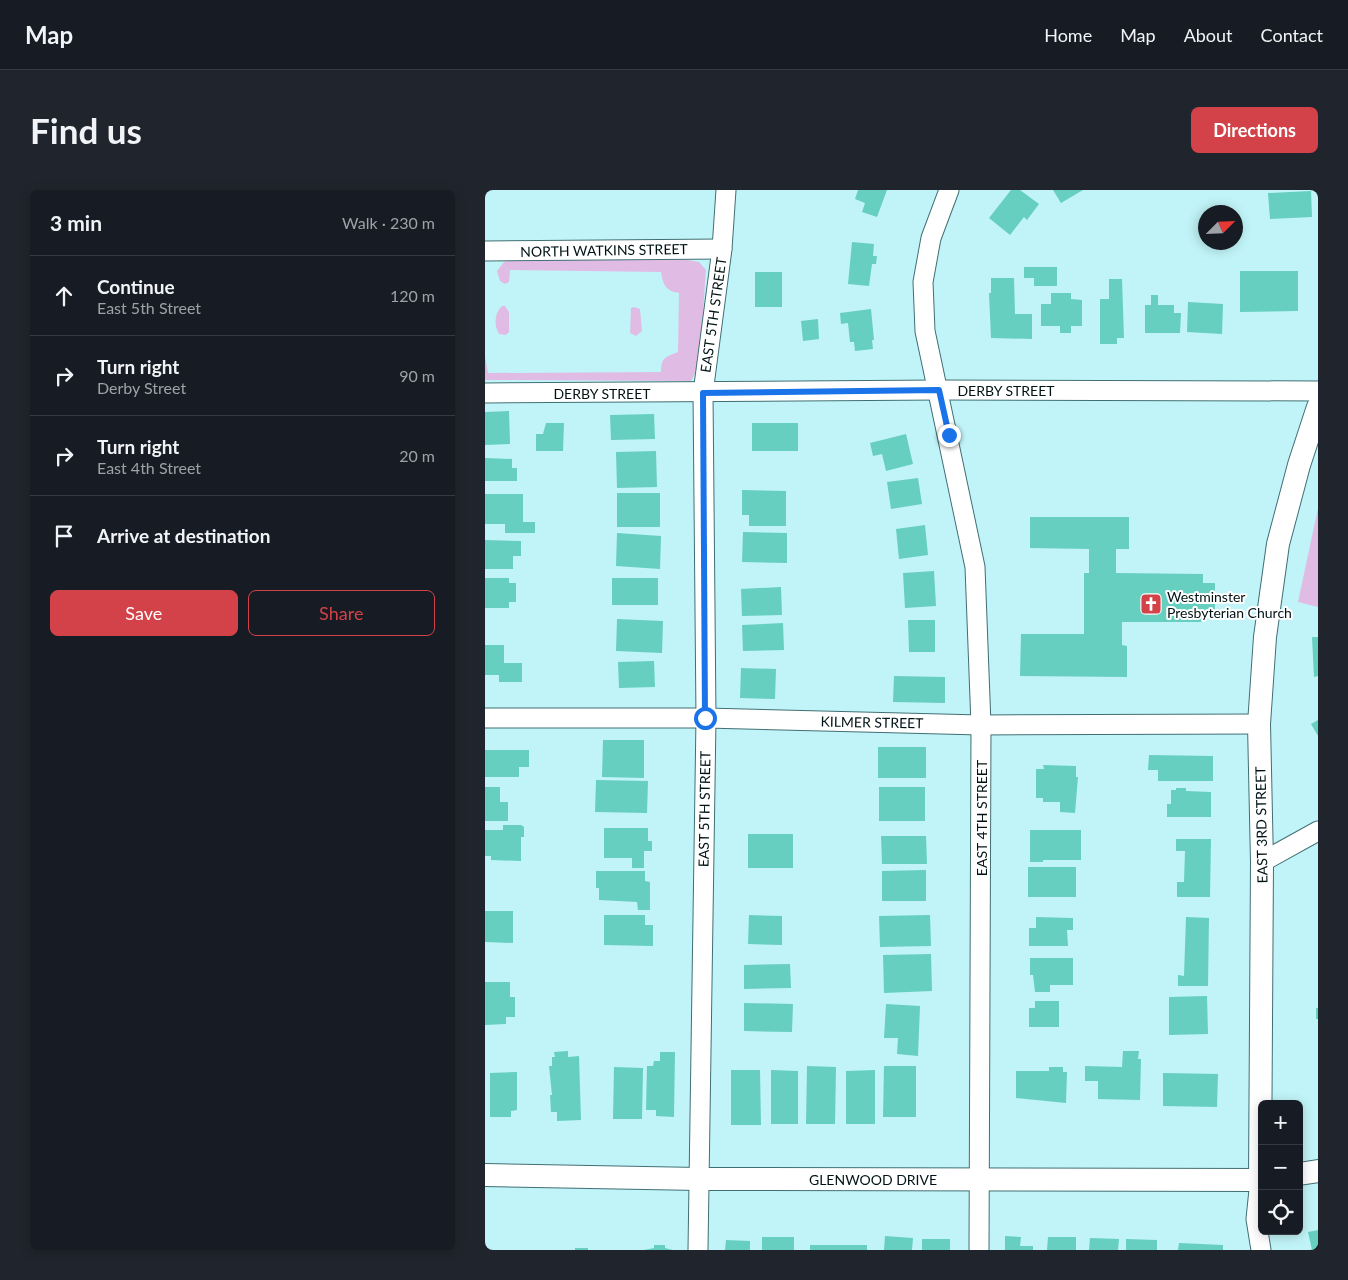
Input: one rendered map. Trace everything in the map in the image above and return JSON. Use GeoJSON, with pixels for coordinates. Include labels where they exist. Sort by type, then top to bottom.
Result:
{"type":"FeatureCollection","features":[{"type":"Feature","properties":{"kind":"street","name":"EAST 5TH STREET"},"geometry":{"type":"LineString","coordinates":[[698,1250],[705,718],[703,393],[722,249],[726,190]]}},
{"type":"Feature","properties":{"kind":"street","name":"EAST 4TH STREET"},"geometry":{"type":"LineString","coordinates":[[949,190],[931,238],[923,282],[925,331],[975,567],[981,725],[979,1250]]}},
{"type":"Feature","properties":{"kind":"street","name":"NORTH WATKINS STREET"},"geometry":{"type":"LineString","coordinates":[[485,251],[722,249]]}},
{"type":"Feature","properties":{"kind":"street","name":"DERBY STREET"},"geometry":{"type":"LineString","coordinates":[[485,393],[939,390],[1318,391]]}},
{"type":"Feature","properties":{"kind":"street","name":"EAST 3RD STREET"},"geometry":{"type":"LineString","coordinates":[[1261,1145],[1262,862],[1259,724],[1265,637],[1278,544],[1299,465],[1318,407]]}},
{"type":"Feature","properties":{"kind":"street","name":"KILMER STREET"},"geometry":{"type":"LineString","coordinates":[[485,718],[705,718],[981,725],[1259,724]]}},
{"type":"Feature","properties":{"kind":"street"},"geometry":{"type":"LineString","coordinates":[[1262,862],[1318,831]]}},
{"type":"Feature","properties":{"kind":"street"},"geometry":{"type":"LineString","coordinates":[[1303,1173],[1318,1171]]}},
{"type":"Feature","properties":{"kind":"street","name":"GLENWOOD DRIVE"},"geometry":{"type":"LineString","coordinates":[[485,1175],[699,1179],[1258,1180]]}},
{"type":"Feature","properties":{"kind":"street","name":"EAST 3RD STREET"},"geometry":{"type":"LineString","coordinates":[[1260,1190],[1256,1219],[1261,1250]]}},
{"type":"Feature","properties":{"kind":"shaded area"},"geometry":{"type":"Polygon","coordinates":[[[511,260],[688,260],[699,262],[706,270],[698,362],[691,381],[485,380],[485,356],[488,373],[661,372],[663,361],[670,355],[678,352],[679,293],[671,291],[666,287],[661,272],[510,270],[509,282],[505,284],[500,281],[497,271],[504,262],[511,260]]]}},
{"type":"Feature","properties":{"kind":"shaded area"},"geometry":{"type":"Polygon","coordinates":[[[502,306],[505,306],[509,312],[509,332],[506,335],[499,334],[497,331],[496,316],[502,306]]]}},
{"type":"Feature","properties":{"kind":"shaded area"},"geometry":{"type":"Polygon","coordinates":[[[631,308],[640,309],[642,331],[636,336],[630,333],[631,308]]]}},
{"type":"Feature","properties":{"kind":"shaded area"},"geometry":{"type":"Polygon","coordinates":[[[1318,508],[1318,607],[1298,602],[1318,508]]]}},
{"type":"Feature","properties":{"kind":"building"},"geometry":{"type":"Polygon","coordinates":[[[858,190],[887,190],[877,217],[862,212],[865,203],[855,199],[858,190]]]}},
{"type":"Feature","properties":{"kind":"building"},"geometry":{"type":"Polygon","coordinates":[[[1011,190],[1020,190],[1039,204],[1027,220],[1024,217],[1010,235],[989,218],[1011,190]]]}},
{"type":"Feature","properties":{"kind":"building"},"geometry":{"type":"Polygon","coordinates":[[[1053,190],[1083,190],[1061,203],[1053,190]]]}},
{"type":"Feature","properties":{"kind":"building"},"geometry":{"type":"Polygon","coordinates":[[[1311,191],[1312,217],[1270,219],[1268,193],[1311,191]]]}},
{"type":"Feature","properties":{"kind":"building"},"geometry":{"type":"Polygon","coordinates":[[[852,242],[874,244],[873,256],[877,256],[876,264],[872,264],[869,286],[848,284],[852,242]]]}},
{"type":"Feature","properties":{"kind":"building"},"geometry":{"type":"Polygon","coordinates":[[[1024,267],[1057,267],[1057,286],[1034,286],[1034,278],[1024,278],[1024,267]]]}},
{"type":"Feature","properties":{"kind":"building"},"geometry":{"type":"Polygon","coordinates":[[[1240,271],[1298,271],[1298,311],[1240,312],[1240,271]]]}},
{"type":"Feature","properties":{"kind":"building"},"geometry":{"type":"Polygon","coordinates":[[[755,272],[782,272],[782,307],[755,307],[755,272]]]}},
{"type":"Feature","properties":{"kind":"building"},"geometry":{"type":"Polygon","coordinates":[[[991,278],[1014,278],[1015,314],[1032,314],[1032,339],[991,338],[989,293],[991,293],[991,278]]]}},
{"type":"Feature","properties":{"kind":"building"},"geometry":{"type":"Polygon","coordinates":[[[1109,279],[1122,279],[1124,338],[1117,338],[1117,344],[1100,344],[1100,299],[1109,299],[1109,279]]]}},
{"type":"Feature","properties":{"kind":"building"},"geometry":{"type":"Polygon","coordinates":[[[1051,293],[1071,293],[1071,299],[1082,300],[1082,326],[1071,326],[1071,333],[1060,333],[1060,326],[1041,326],[1041,304],[1051,304],[1051,293]]]}},
{"type":"Feature","properties":{"kind":"building"},"geometry":{"type":"Polygon","coordinates":[[[1151,295],[1158,295],[1158,305],[1174,305],[1174,313],[1181,313],[1180,333],[1145,333],[1145,305],[1151,305],[1151,295]]]}},
{"type":"Feature","properties":{"kind":"building"},"geometry":{"type":"Polygon","coordinates":[[[1188,302],[1223,304],[1222,334],[1187,332],[1188,302]]]}},
{"type":"Feature","properties":{"kind":"building"},"geometry":{"type":"Polygon","coordinates":[[[871,309],[873,349],[855,351],[854,342],[850,342],[848,323],[841,324],[840,313],[871,309]]]}},
{"type":"Feature","properties":{"kind":"building"},"geometry":{"type":"Polygon","coordinates":[[[818,319],[819,339],[803,341],[801,321],[818,319]]]}},
{"type":"Feature","properties":{"kind":"building"},"geometry":{"type":"Polygon","coordinates":[[[509,411],[510,444],[485,445],[485,412],[509,411]]]}},
{"type":"Feature","properties":{"kind":"building"},"geometry":{"type":"Polygon","coordinates":[[[654,414],[655,439],[611,440],[610,415],[654,414]]]}},
{"type":"Feature","properties":{"kind":"building"},"geometry":{"type":"Polygon","coordinates":[[[546,423],[564,423],[563,451],[536,451],[536,434],[543,434],[546,423]]]}},
{"type":"Feature","properties":{"kind":"building"},"geometry":{"type":"Polygon","coordinates":[[[752,423],[798,423],[798,451],[752,451],[752,423]]]}},
{"type":"Feature","properties":{"kind":"building"},"geometry":{"type":"Polygon","coordinates":[[[906,434],[913,464],[886,471],[882,454],[873,456],[870,443],[906,434]]]}},
{"type":"Feature","properties":{"kind":"building"},"geometry":{"type":"Polygon","coordinates":[[[656,451],[657,487],[617,488],[616,452],[656,451]]]}},
{"type":"Feature","properties":{"kind":"building"},"geometry":{"type":"Polygon","coordinates":[[[485,458],[512,459],[512,468],[517,468],[517,481],[485,481],[485,458]]]}},
{"type":"Feature","properties":{"kind":"building"},"geometry":{"type":"Polygon","coordinates":[[[918,478],[922,504],[891,509],[887,482],[918,478]]]}},
{"type":"Feature","properties":{"kind":"building"},"geometry":{"type":"Polygon","coordinates":[[[742,490],[786,491],[786,526],[749,526],[749,515],[742,515],[742,490]]]}},
{"type":"Feature","properties":{"kind":"building"},"geometry":{"type":"Polygon","coordinates":[[[617,493],[660,493],[660,527],[617,527],[617,493]]]}},
{"type":"Feature","properties":{"kind":"building"},"geometry":{"type":"Polygon","coordinates":[[[485,494],[523,494],[523,522],[535,522],[535,533],[505,533],[505,524],[485,524],[485,494]]]}},
{"type":"Feature","properties":{"kind":"building"},"geometry":{"type":"Polygon","coordinates":[[[1030,517],[1129,517],[1129,549],[1116,549],[1116,573],[1203,574],[1203,583],[1215,583],[1215,612],[1203,612],[1203,622],[1122,622],[1122,645],[1127,646],[1127,677],[1020,676],[1021,634],[1084,634],[1084,573],[1089,573],[1089,549],[1030,548],[1030,517]]]}},
{"type":"Feature","properties":{"kind":"building"},"geometry":{"type":"Polygon","coordinates":[[[925,525],[928,555],[899,559],[896,529],[925,525]]]}},
{"type":"Feature","properties":{"kind":"building"},"geometry":{"type":"Polygon","coordinates":[[[743,532],[787,533],[787,563],[742,562],[743,532]]]}},
{"type":"Feature","properties":{"kind":"building"},"geometry":{"type":"Polygon","coordinates":[[[617,533],[661,536],[660,569],[616,566],[617,533]]]}},
{"type":"Feature","properties":{"kind":"building"},"geometry":{"type":"Polygon","coordinates":[[[485,540],[521,541],[521,556],[513,556],[513,569],[485,569],[485,540]]]}},
{"type":"Feature","properties":{"kind":"building"},"geometry":{"type":"Polygon","coordinates":[[[934,571],[936,606],[905,608],[903,573],[934,571]]]}},
{"type":"Feature","properties":{"kind":"building"},"geometry":{"type":"Polygon","coordinates":[[[485,578],[509,578],[509,583],[516,583],[516,602],[509,602],[509,608],[485,608],[485,578]]]}},
{"type":"Feature","properties":{"kind":"building"},"geometry":{"type":"Polygon","coordinates":[[[612,578],[658,578],[658,605],[612,605],[612,578]]]}},
{"type":"Feature","properties":{"kind":"building"},"geometry":{"type":"Polygon","coordinates":[[[781,587],[782,615],[742,616],[741,589],[781,587]]]}},
{"type":"Feature","properties":{"kind":"building"},"geometry":{"type":"Polygon","coordinates":[[[617,619],[663,621],[662,653],[616,651],[617,619]]]}},
{"type":"Feature","properties":{"kind":"building"},"geometry":{"type":"Polygon","coordinates":[[[908,620],[935,620],[935,652],[909,652],[908,620]]]}},
{"type":"Feature","properties":{"kind":"building"},"geometry":{"type":"Polygon","coordinates":[[[783,623],[784,650],[743,651],[742,625],[783,623]]]}},
{"type":"Feature","properties":{"kind":"building"},"geometry":{"type":"Polygon","coordinates":[[[1312,637],[1318,637],[1318,676],[1314,677],[1312,637]]]}},
{"type":"Feature","properties":{"kind":"building"},"geometry":{"type":"Polygon","coordinates":[[[485,645],[504,645],[504,663],[522,663],[522,682],[499,682],[499,675],[485,675],[485,645]]]}},
{"type":"Feature","properties":{"kind":"building"},"geometry":{"type":"Polygon","coordinates":[[[654,661],[655,687],[619,688],[618,662],[654,661]]]}},
{"type":"Feature","properties":{"kind":"building"},"geometry":{"type":"Polygon","coordinates":[[[741,668],[776,669],[775,699],[740,698],[741,668]]]}},
{"type":"Feature","properties":{"kind":"building"},"geometry":{"type":"Polygon","coordinates":[[[894,676],[945,677],[945,703],[893,702],[894,676]]]}},
{"type":"Feature","properties":{"kind":"building"},"geometry":{"type":"Polygon","coordinates":[[[1318,720],[1318,736],[1311,724],[1318,720]]]}},
{"type":"Feature","properties":{"kind":"building"},"geometry":{"type":"Polygon","coordinates":[[[603,740],[644,740],[644,778],[602,777],[603,740]]]}},
{"type":"Feature","properties":{"kind":"building"},"geometry":{"type":"Polygon","coordinates":[[[878,747],[926,747],[926,778],[878,778],[878,747]]]}},
{"type":"Feature","properties":{"kind":"building"},"geometry":{"type":"Polygon","coordinates":[[[485,750],[529,750],[529,767],[519,767],[519,777],[485,777],[485,750]]]}},
{"type":"Feature","properties":{"kind":"building"},"geometry":{"type":"Polygon","coordinates":[[[1149,755],[1213,756],[1213,781],[1158,781],[1158,770],[1148,770],[1149,755]]]}},
{"type":"Feature","properties":{"kind":"building"},"geometry":{"type":"Polygon","coordinates":[[[1043,765],[1076,766],[1076,777],[1078,777],[1075,813],[1060,812],[1060,802],[1043,802],[1043,798],[1036,798],[1036,769],[1044,769],[1043,765]]]}},
{"type":"Feature","properties":{"kind":"building"},"geometry":{"type":"Polygon","coordinates":[[[596,780],[648,781],[647,813],[595,812],[596,780]]]}},
{"type":"Feature","properties":{"kind":"building"},"geometry":{"type":"Polygon","coordinates":[[[485,787],[500,787],[500,802],[508,802],[508,821],[485,821],[485,787]]]}},
{"type":"Feature","properties":{"kind":"building"},"geometry":{"type":"Polygon","coordinates":[[[879,787],[925,787],[925,821],[879,821],[879,787]]]}},
{"type":"Feature","properties":{"kind":"building"},"geometry":{"type":"Polygon","coordinates":[[[1176,788],[1186,788],[1186,791],[1211,792],[1211,817],[1167,817],[1167,804],[1171,804],[1171,790],[1176,790],[1176,788]]]}},
{"type":"Feature","properties":{"kind":"building"},"geometry":{"type":"Polygon","coordinates":[[[503,825],[521,825],[524,827],[524,837],[521,837],[521,861],[491,860],[491,856],[485,856],[485,830],[503,830],[503,825]]]}},
{"type":"Feature","properties":{"kind":"building"},"geometry":{"type":"Polygon","coordinates":[[[604,828],[648,828],[648,841],[652,841],[652,851],[644,851],[644,868],[632,868],[632,858],[604,858],[604,828]]]}},
{"type":"Feature","properties":{"kind":"building"},"geometry":{"type":"Polygon","coordinates":[[[1030,830],[1081,830],[1081,860],[1030,862],[1030,830]]]}},
{"type":"Feature","properties":{"kind":"building"},"geometry":{"type":"Polygon","coordinates":[[[748,834],[793,834],[793,868],[748,868],[748,834]]]}},
{"type":"Feature","properties":{"kind":"building"},"geometry":{"type":"Polygon","coordinates":[[[881,836],[926,836],[927,864],[882,864],[881,836]]]}},
{"type":"Feature","properties":{"kind":"building"},"geometry":{"type":"Polygon","coordinates":[[[1176,839],[1211,839],[1210,897],[1177,897],[1177,882],[1184,882],[1185,851],[1176,851],[1176,839]]]}},
{"type":"Feature","properties":{"kind":"building"},"geometry":{"type":"Polygon","coordinates":[[[1028,867],[1076,867],[1076,897],[1028,897],[1028,867]]]}},
{"type":"Feature","properties":{"kind":"building"},"geometry":{"type":"Polygon","coordinates":[[[926,870],[926,901],[882,901],[882,871],[926,870]]]}},
{"type":"Feature","properties":{"kind":"building"},"geometry":{"type":"Polygon","coordinates":[[[596,871],[645,871],[645,881],[650,882],[650,910],[638,910],[637,902],[599,900],[599,888],[596,888],[596,871]]]}},
{"type":"Feature","properties":{"kind":"building"},"geometry":{"type":"Polygon","coordinates":[[[485,911],[513,911],[513,943],[485,942],[485,911]]]}},
{"type":"Feature","properties":{"kind":"building"},"geometry":{"type":"Polygon","coordinates":[[[604,915],[645,915],[645,925],[653,925],[653,946],[604,945],[604,915]]]}},
{"type":"Feature","properties":{"kind":"building"},"geometry":{"type":"Polygon","coordinates":[[[749,915],[782,916],[782,945],[748,944],[749,915]]]}},
{"type":"Feature","properties":{"kind":"building"},"geometry":{"type":"Polygon","coordinates":[[[930,915],[931,946],[880,947],[879,916],[930,915]]]}},
{"type":"Feature","properties":{"kind":"building"},"geometry":{"type":"Polygon","coordinates":[[[1036,917],[1073,918],[1073,930],[1067,930],[1068,946],[1029,946],[1029,928],[1036,928],[1036,917]]]}},
{"type":"Feature","properties":{"kind":"building"},"geometry":{"type":"Polygon","coordinates":[[[1186,917],[1209,918],[1208,986],[1178,986],[1178,975],[1184,976],[1186,917]]]}},
{"type":"Feature","properties":{"kind":"building"},"geometry":{"type":"Polygon","coordinates":[[[931,954],[932,991],[884,993],[883,955],[931,954]]]}},
{"type":"Feature","properties":{"kind":"building"},"geometry":{"type":"Polygon","coordinates":[[[1030,958],[1073,958],[1073,985],[1050,985],[1050,992],[1035,992],[1033,975],[1030,975],[1030,958]]]}},
{"type":"Feature","properties":{"kind":"building"},"geometry":{"type":"Polygon","coordinates":[[[790,964],[791,988],[744,989],[744,965],[790,964]]]}},
{"type":"Feature","properties":{"kind":"building"},"geometry":{"type":"Polygon","coordinates":[[[485,982],[510,982],[510,997],[515,997],[515,1017],[506,1017],[506,1024],[485,1025],[485,982]]]}},
{"type":"Feature","properties":{"kind":"building"},"geometry":{"type":"Polygon","coordinates":[[[1207,996],[1208,1034],[1169,1035],[1169,997],[1207,996]]]}},
{"type":"Feature","properties":{"kind":"building"},"geometry":{"type":"Polygon","coordinates":[[[1035,1001],[1059,1001],[1059,1027],[1029,1027],[1029,1008],[1035,1008],[1035,1001]]]}},
{"type":"Feature","properties":{"kind":"building"},"geometry":{"type":"Polygon","coordinates":[[[744,1003],[793,1004],[792,1032],[744,1031],[744,1003]]]}},
{"type":"Feature","properties":{"kind":"building"},"geometry":{"type":"Polygon","coordinates":[[[886,1004],[920,1006],[918,1056],[897,1054],[898,1038],[884,1038],[886,1004]]]}},
{"type":"Feature","properties":{"kind":"building"},"geometry":{"type":"Polygon","coordinates":[[[1316,1008],[1318,1008],[1318,1019],[1316,1019],[1316,1008]]]}},
{"type":"Feature","properties":{"kind":"building"},"geometry":{"type":"Polygon","coordinates":[[[568,1051],[568,1057],[579,1056],[581,1120],[557,1121],[557,1112],[551,1112],[550,1095],[552,1095],[549,1066],[552,1066],[552,1057],[555,1057],[554,1052],[568,1051]]]}},
{"type":"Feature","properties":{"kind":"building"},"geometry":{"type":"Polygon","coordinates":[[[1123,1051],[1139,1051],[1138,1059],[1141,1059],[1140,1100],[1098,1099],[1098,1081],[1085,1081],[1085,1066],[1122,1067],[1123,1051]]]}},
{"type":"Feature","properties":{"kind":"building"},"geometry":{"type":"Polygon","coordinates":[[[660,1052],[675,1052],[674,1117],[656,1116],[656,1110],[646,1110],[647,1066],[653,1066],[654,1061],[660,1061],[660,1052]]]}},
{"type":"Feature","properties":{"kind":"building"},"geometry":{"type":"Polygon","coordinates":[[[807,1066],[836,1067],[835,1124],[806,1124],[807,1066]]]}},
{"type":"Feature","properties":{"kind":"building"},"geometry":{"type":"Polygon","coordinates":[[[884,1066],[916,1066],[916,1117],[883,1117],[884,1066]]]}},
{"type":"Feature","properties":{"kind":"building"},"geometry":{"type":"Polygon","coordinates":[[[614,1067],[643,1068],[642,1119],[613,1119],[614,1067]]]}},
{"type":"Feature","properties":{"kind":"building"},"geometry":{"type":"Polygon","coordinates":[[[1049,1067],[1063,1067],[1063,1072],[1067,1072],[1066,1103],[1016,1098],[1016,1071],[1049,1071],[1049,1067]]]}},
{"type":"Feature","properties":{"kind":"building"},"geometry":{"type":"Polygon","coordinates":[[[731,1070],[760,1070],[761,1125],[731,1125],[731,1070]]]}},
{"type":"Feature","properties":{"kind":"building"},"geometry":{"type":"Polygon","coordinates":[[[771,1070],[798,1071],[798,1124],[771,1124],[771,1070]]]}},
{"type":"Feature","properties":{"kind":"building"},"geometry":{"type":"Polygon","coordinates":[[[875,1070],[875,1124],[846,1124],[846,1071],[875,1070]]]}},
{"type":"Feature","properties":{"kind":"building"},"geometry":{"type":"Polygon","coordinates":[[[517,1072],[517,1110],[511,1111],[511,1117],[490,1117],[490,1073],[517,1072]]]}},
{"type":"Feature","properties":{"kind":"building"},"geometry":{"type":"Polygon","coordinates":[[[1163,1073],[1218,1074],[1217,1107],[1163,1106],[1163,1073]]]}},
{"type":"Feature","properties":{"kind":"building"},"geometry":{"type":"Polygon","coordinates":[[[1318,1230],[1318,1250],[1312,1250],[1308,1232],[1318,1230]]]}},
{"type":"Feature","properties":{"kind":"building"},"geometry":{"type":"Polygon","coordinates":[[[885,1236],[913,1238],[912,1250],[884,1250],[885,1236]]]}},
{"type":"Feature","properties":{"kind":"building"},"geometry":{"type":"Polygon","coordinates":[[[1005,1236],[1021,1237],[1020,1246],[1033,1246],[1033,1250],[1005,1250],[1005,1236]]]}},
{"type":"Feature","properties":{"kind":"building"},"geometry":{"type":"Polygon","coordinates":[[[762,1237],[794,1237],[794,1250],[762,1250],[762,1237]]]}},
{"type":"Feature","properties":{"kind":"building"},"geometry":{"type":"Polygon","coordinates":[[[1048,1237],[1076,1237],[1076,1250],[1047,1250],[1048,1237]]]}},
{"type":"Feature","properties":{"kind":"building"},"geometry":{"type":"Polygon","coordinates":[[[1090,1238],[1119,1239],[1118,1250],[1089,1250],[1090,1238]]]}},
{"type":"Feature","properties":{"kind":"building"},"geometry":{"type":"Polygon","coordinates":[[[922,1239],[950,1239],[950,1250],[922,1250],[922,1239]]]}},
{"type":"Feature","properties":{"kind":"building"},"geometry":{"type":"Polygon","coordinates":[[[1126,1239],[1157,1240],[1157,1250],[1126,1250],[1126,1239]]]}},
{"type":"Feature","properties":{"kind":"building"},"geometry":{"type":"Polygon","coordinates":[[[726,1240],[750,1241],[750,1250],[725,1250],[726,1240]]]}},
{"type":"Feature","properties":{"kind":"building"},"geometry":{"type":"Polygon","coordinates":[[[1179,1243],[1223,1245],[1223,1250],[1178,1250],[1179,1243]]]}},
{"type":"Feature","properties":{"kind":"building"},"geometry":{"type":"Polygon","coordinates":[[[654,1245],[665,1245],[665,1248],[673,1250],[644,1250],[654,1248],[654,1245]]]}},
{"type":"Feature","properties":{"kind":"building"},"geometry":{"type":"Polygon","coordinates":[[[810,1245],[867,1245],[867,1250],[810,1250],[810,1245]]]}},
{"type":"Feature","properties":{"kind":"building"},"geometry":{"type":"Polygon","coordinates":[[[575,1248],[588,1248],[588,1250],[575,1250],[575,1248]]]}},
{"type":"Feature","properties":{"kind":"place","name":"Westminster Presbyterian Church"},"geometry":{"type":"Point","coordinates":[1151,604]}},
{"type":"Feature","properties":{"kind":"route"},"geometry":{"type":"LineString","coordinates":[[705,718],[703,393],[939,390],[949,435]]}}]}
